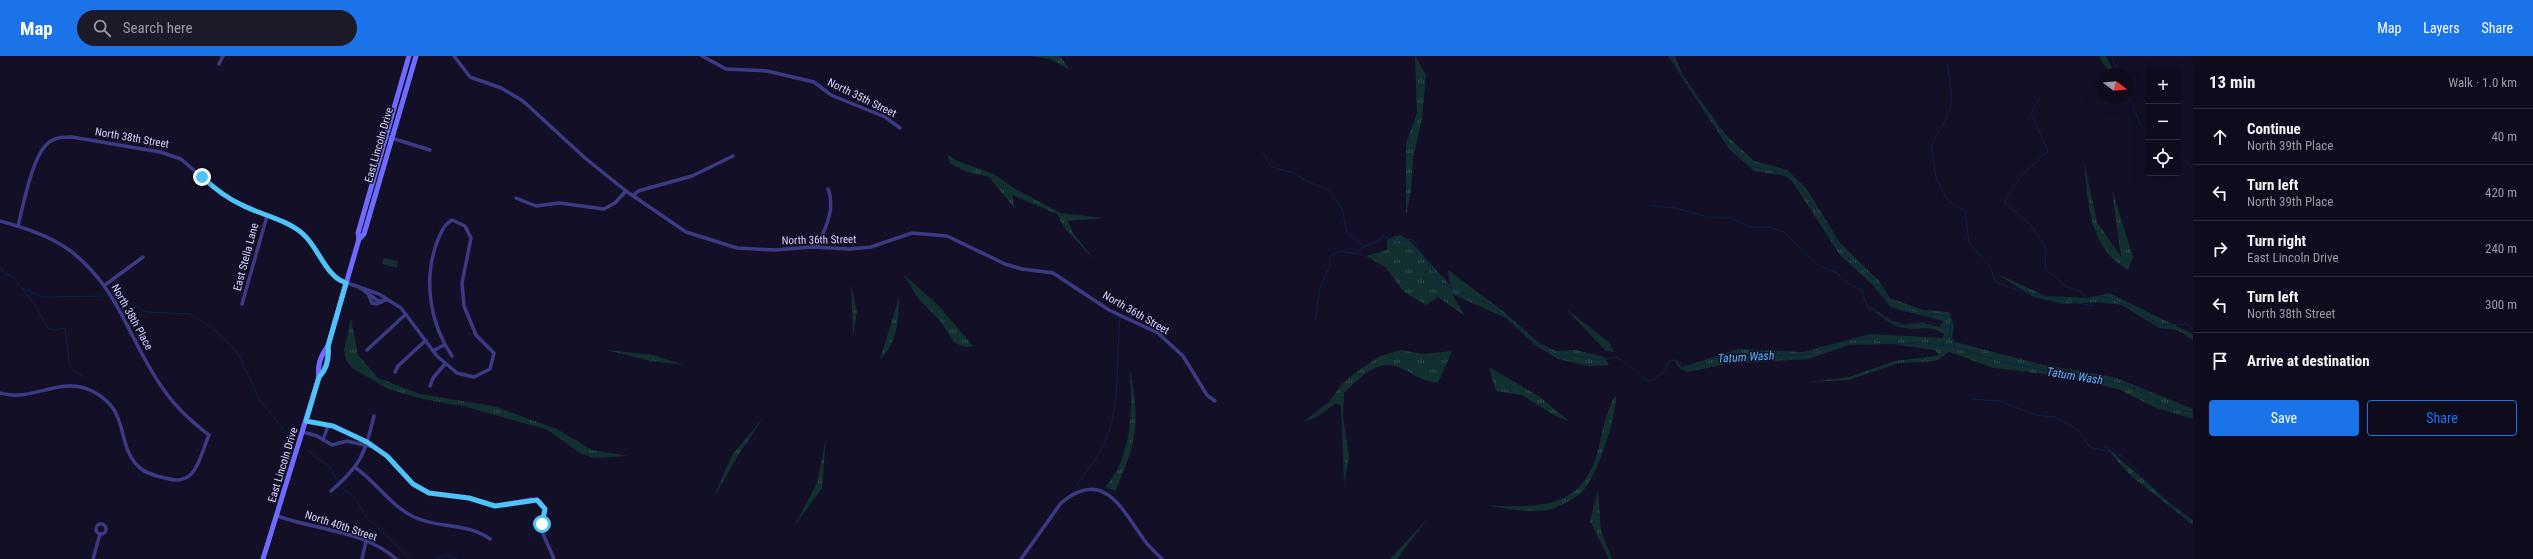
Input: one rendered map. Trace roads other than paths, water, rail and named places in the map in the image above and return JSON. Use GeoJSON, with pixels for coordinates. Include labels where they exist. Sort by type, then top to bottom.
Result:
{"type":"FeatureCollection","features":[{"type":"Feature","properties":{"kind":"main road","name":"East Lincoln Drive"},"geometry":{"type":"LineString","coordinates":[[360,239],[358,233],[409,56]]}},
{"type":"Feature","properties":{"kind":"main road","name":"East Lincoln Drive"},"geometry":{"type":"LineString","coordinates":[[263,559],[278,516],[300,443],[319,377],[318,370],[323,353],[328,346],[350,270],[360,239],[364,234],[416,56]]}},
{"type":"Feature","properties":{"kind":"street"},"geometry":{"type":"LineString","coordinates":[[219,64],[223,56]]}},
{"type":"Feature","properties":{"kind":"street","name":"North 36th Street"},"geometry":{"type":"LineString","coordinates":[[454,56],[470,77],[501,88],[523,101],[585,158],[626,190],[686,232],[726,246],[767,250],[817,247],[860,248],[912,233],[935,233],[955,238],[1005,264],[1022,269],[1053,273],[1109,310],[1144,326],[1170,342],[1191,367],[1207,395],[1216,401]]}},
{"type":"Feature","properties":{"kind":"street","name":"North 35th Street"},"geometry":{"type":"LineString","coordinates":[[702,56],[726,69],[767,71],[814,82],[831,95],[885,117],[900,128]]}},
{"type":"Feature","properties":{"kind":"street"},"geometry":{"type":"LineString","coordinates":[[385,136],[430,150]]}},
{"type":"Feature","properties":{"kind":"street","name":"North 38th Street"},"geometry":{"type":"LineString","coordinates":[[18,226],[40,154],[50,141],[58,137],[77,138],[172,155],[189,165],[221,194],[266,216],[295,228],[303,234],[336,280],[346,283]]}},
{"type":"Feature","properties":{"kind":"street"},"geometry":{"type":"LineString","coordinates":[[634,195],[638,191],[692,176],[732,156]]}},
{"type":"Feature","properties":{"kind":"street"},"geometry":{"type":"LineString","coordinates":[[817,247],[829,219],[830,194],[828,189]]}},
{"type":"Feature","properties":{"kind":"street"},"geometry":{"type":"LineString","coordinates":[[516,198],[536,206],[564,203],[604,209],[615,203],[626,190]]}},
{"type":"Feature","properties":{"kind":"street","name":"East Stella Lane"},"geometry":{"type":"LineString","coordinates":[[242,304],[266,216]]}},
{"type":"Feature","properties":{"kind":"street"},"geometry":{"type":"LineString","coordinates":[[346,283],[380,294],[406,314],[433,351],[445,364],[461,376],[474,377],[486,372],[494,358],[492,350],[476,335],[464,306],[462,283],[471,238],[467,228],[456,220],[452,220],[443,227],[436,245],[431,271],[433,310],[444,345],[452,356]]}},
{"type":"Feature","properties":{"kind":"street","name":"North 38th Place"},"geometry":{"type":"LineString","coordinates":[[0,221],[52,239],[72,252],[105,285],[164,391],[192,421],[209,435],[193,473],[184,481],[176,481],[150,473],[138,466],[129,451],[117,414],[104,398],[93,391],[80,386],[64,385],[23,394],[0,393]]}},
{"type":"Feature","properties":{"kind":"street"},"geometry":{"type":"LineString","coordinates":[[105,285],[142,257]]}},
{"type":"Feature","properties":{"kind":"street"},"geometry":{"type":"LineString","coordinates":[[356,286],[369,296],[372,303],[376,304],[388,300]]}},
{"type":"Feature","properties":{"kind":"street"},"geometry":{"type":"LineString","coordinates":[[367,350],[406,314]]}},
{"type":"Feature","properties":{"kind":"street"},"geometry":{"type":"LineString","coordinates":[[395,372],[398,366],[426,340]]}},
{"type":"Feature","properties":{"kind":"street"},"geometry":{"type":"LineString","coordinates":[[433,351],[444,345]]}},
{"type":"Feature","properties":{"kind":"street"},"geometry":{"type":"LineString","coordinates":[[430,386],[433,378],[445,364]]}},
{"type":"Feature","properties":{"kind":"street"},"geometry":{"type":"LineString","coordinates":[[330,491],[356,468],[366,444],[374,416]]}},
{"type":"Feature","properties":{"kind":"street"},"geometry":{"type":"LineString","coordinates":[[306,421],[328,426],[376,448],[387,456],[413,484],[429,493],[469,498],[495,506],[531,500],[541,502],[545,509],[542,533],[554,559]]}},
{"type":"Feature","properties":{"kind":"street"},"geometry":{"type":"LineString","coordinates":[[323,440],[328,426]]}},
{"type":"Feature","properties":{"kind":"street"},"geometry":{"type":"LineString","coordinates":[[303,432],[332,445],[346,441],[366,444]]}},
{"type":"Feature","properties":{"kind":"street"},"geometry":{"type":"LineString","coordinates":[[356,468],[372,480],[391,501],[405,512],[424,521],[471,528],[490,538]]}},
{"type":"Feature","properties":{"kind":"street"},"geometry":{"type":"LineString","coordinates":[[1021,559],[1061,503],[1070,496],[1086,490],[1101,492],[1116,499],[1145,541],[1162,559]]}},
{"type":"Feature","properties":{"kind":"street","name":"North 40th Street"},"geometry":{"type":"LineString","coordinates":[[278,516],[366,541],[384,550],[396,559]]}},
{"type":"Feature","properties":{"kind":"street"},"geometry":{"type":"LineString","coordinates":[[93,559],[100,534]]}},
{"type":"Feature","properties":{"kind":"street"},"geometry":{"type":"LineString","coordinates":[[362,559],[366,541]]}},
{"type":"Feature","properties":{"kind":"waterway"},"geometry":{"type":"LineString","coordinates":[[1671,56],[1684,79],[1715,120],[1731,147],[1750,166],[1793,175],[1848,258],[1869,275],[1882,289],[1886,301],[1891,306],[1903,311],[1948,316],[1952,320],[1949,336],[1956,347]]}},
{"type":"Feature","properties":{"kind":"waterway"},"geometry":{"type":"LineString","coordinates":[[2112,56],[2117,68]]}},
{"type":"Feature","properties":{"kind":"waterway"},"geometry":{"type":"LineString","coordinates":[[1947,64],[1951,89],[1950,107],[1948,115],[1931,145],[1936,178],[1948,201],[1965,211],[1969,243],[1991,268],[1995,281],[2017,290],[2092,306],[2104,296],[2133,308],[2159,325],[2186,324],[2193,329]]}},
{"type":"Feature","properties":{"kind":"waterway"},"geometry":{"type":"LineString","coordinates":[[2040,97],[2031,114],[2048,151],[2021,176],[2004,202],[2030,224],[2046,248],[2045,268],[2065,286],[2081,292],[2092,306]]}},
{"type":"Feature","properties":{"kind":"waterway"},"geometry":{"type":"LineString","coordinates":[[2132,104],[2142,128],[2145,128]]}},
{"type":"Feature","properties":{"kind":"waterway","name":"Tatum Wash"},"geometry":{"type":"LineString","coordinates":[[1263,153],[1271,167],[1294,173],[1308,182],[1328,189],[1342,208],[1347,234],[1364,246],[1379,241],[1383,236],[1396,241],[1412,239],[1441,283],[1490,305],[1515,325],[1528,339],[1560,357],[1572,355],[1601,360],[1616,357],[1625,362],[1646,380],[1652,381],[1665,371],[1669,361],[1676,360],[1685,366],[1699,366],[1708,360],[1723,356],[1805,355],[1851,340],[1868,339],[1904,344],[1920,342],[1956,348],[2003,362],[2043,370],[2087,376],[2130,386],[2171,409],[2193,412]]}},
{"type":"Feature","properties":{"kind":"waterway"},"geometry":{"type":"LineString","coordinates":[[2181,155],[2193,169]]}},
{"type":"Feature","properties":{"kind":"waterway"},"geometry":{"type":"LineString","coordinates":[[1652,206],[1675,208],[1709,217],[1730,218],[1751,227],[1769,227],[1784,232],[1819,266],[1837,273],[1846,282],[1861,290],[1868,308],[1898,325],[1927,322],[1951,327]]}},
{"type":"Feature","properties":{"kind":"waterway"},"geometry":{"type":"LineString","coordinates":[[1315,321],[1320,288],[1330,266],[1329,257],[1340,251],[1357,254],[1364,246]]}},
{"type":"Feature","properties":{"kind":"waterway"},"geometry":{"type":"LineString","coordinates":[[0,267],[4,273],[12,276],[35,305],[48,328],[53,330],[65,328],[70,367],[83,377]]}},
{"type":"Feature","properties":{"kind":"waterway"},"geometry":{"type":"LineString","coordinates":[[21,288],[43,297],[109,296]]}},
{"type":"Feature","properties":{"kind":"waterway"},"geometry":{"type":"LineString","coordinates":[[112,296],[122,298],[146,312],[190,314],[208,325],[231,345],[240,357],[259,399],[290,437]]}},
{"type":"Feature","properties":{"kind":"waterway"},"geometry":{"type":"LineString","coordinates":[[1070,496],[1101,449],[1110,428],[1116,397],[1120,317]]}},
{"type":"Feature","properties":{"kind":"waterway"},"geometry":{"type":"LineString","coordinates":[[1972,399],[1999,401],[2036,415],[2055,417],[2077,429],[2090,447],[2121,455],[2164,499],[2193,523]]}},
{"type":"Feature","properties":{"kind":"waterway"},"geometry":{"type":"LineString","coordinates":[[307,450],[331,468],[338,483]]}},
{"type":"Feature","properties":{"kind":"waterway"},"geometry":{"type":"LineString","coordinates":[[340,486],[355,498],[367,518],[411,559]]}},
{"type":"Feature","properties":{"kind":"waterway"},"geometry":{"type":"LineString","coordinates":[[436,559],[447,555],[457,559]]}}]}
